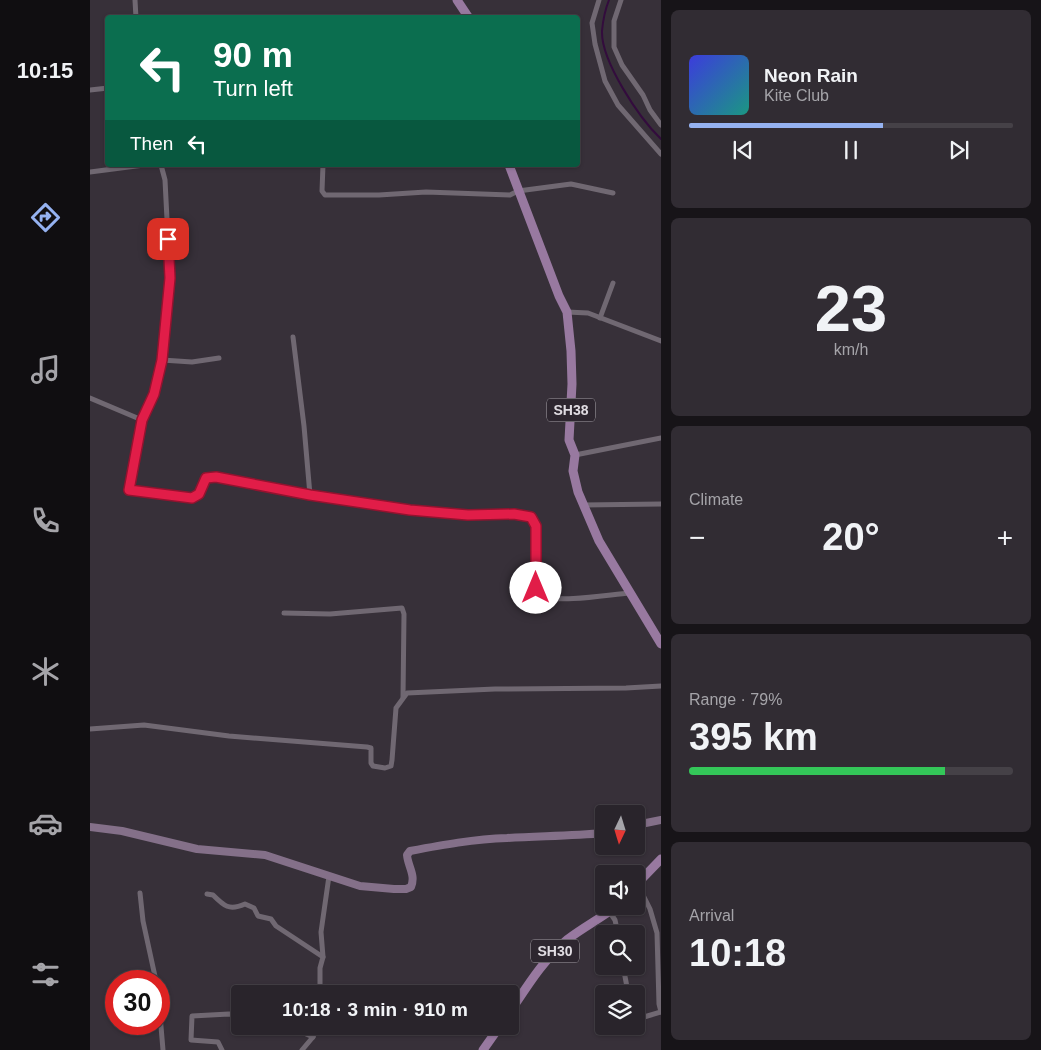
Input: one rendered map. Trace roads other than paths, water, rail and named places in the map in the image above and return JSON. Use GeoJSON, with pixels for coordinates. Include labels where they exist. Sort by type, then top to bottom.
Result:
{"type":"FeatureCollection","features":[{"type":"Feature","properties":{"kind":"main road"},"geometry":{"type":"LineString","coordinates":[[457,0],[468,15]]}},
{"type":"Feature","properties":{"kind":"main road","name":"SH38"},"geometry":{"type":"LineString","coordinates":[[509,167],[567,312],[572,384],[569,440],[575,456],[573,471],[583,505],[599,541],[661,644]]}},
{"type":"Feature","properties":{"kind":"main road"},"geometry":{"type":"LineString","coordinates":[[645,878],[661,859]]}},
{"type":"Feature","properties":{"kind":"main road"},"geometry":{"type":"LineString","coordinates":[[645,881],[661,868]]}},
{"type":"Feature","properties":{"kind":"main road"},"geometry":{"type":"LineString","coordinates":[[519,988],[549,949],[566,935],[599,915]]}},
{"type":"Feature","properties":{"kind":"main road","name":"SH30"},"geometry":{"type":"LineString","coordinates":[[519,997],[531,978],[549,957],[602,915]]}},
{"type":"Feature","properties":{"kind":"main road"},"geometry":{"type":"LineString","coordinates":[[477,1050],[487,1035]]}},
{"type":"Feature","properties":{"kind":"main road"},"geometry":{"type":"LineString","coordinates":[[483,1050],[494,1035]]}},
{"type":"Feature","properties":{"kind":"street"},"geometry":{"type":"LineString","coordinates":[[135,0],[136,15]]}},
{"type":"Feature","properties":{"kind":"street"},"geometry":{"type":"LineString","coordinates":[[599,0],[592,23],[595,44],[605,81],[618,105],[661,154]]}},
{"type":"Feature","properties":{"kind":"street"},"geometry":{"type":"LineString","coordinates":[[621,0],[614,21],[614,47],[622,65],[644,95],[650,110],[661,125]]}},
{"type":"Feature","properties":{"kind":"street"},"geometry":{"type":"LineString","coordinates":[[90,90],[105,88]]}},
{"type":"Feature","properties":{"kind":"street"},"geometry":{"type":"LineString","coordinates":[[90,172],[129,167]]}},
{"type":"Feature","properties":{"kind":"street"},"geometry":{"type":"LineString","coordinates":[[161,167],[164,180],[170,278],[162,360],[154,394],[142,420],[129,490],[192,498],[199,494],[206,478],[216,477],[310,495],[410,510],[468,515],[514,514],[531,517],[536,526],[536,588],[540,596],[562,598],[631,593]]}},
{"type":"Feature","properties":{"kind":"street"},"geometry":{"type":"LineString","coordinates":[[323,167],[322,191],[325,195],[379,195],[426,192],[510,194],[518,191],[570,184],[613,193]]}},
{"type":"Feature","properties":{"kind":"street"},"geometry":{"type":"LineString","coordinates":[[600,318],[613,283]]}},
{"type":"Feature","properties":{"kind":"street"},"geometry":{"type":"LineString","coordinates":[[567,312],[588,313],[661,341]]}},
{"type":"Feature","properties":{"kind":"street"},"geometry":{"type":"LineString","coordinates":[[292,337],[310,495]]}},
{"type":"Feature","properties":{"kind":"street"},"geometry":{"type":"LineString","coordinates":[[162,360],[192,362],[219,358]]}},
{"type":"Feature","properties":{"kind":"street"},"geometry":{"type":"LineString","coordinates":[[90,398],[142,420]]}},
{"type":"Feature","properties":{"kind":"street"},"geometry":{"type":"LineString","coordinates":[[575,456],[661,438]]}},
{"type":"Feature","properties":{"kind":"street"},"geometry":{"type":"LineString","coordinates":[[583,505],[661,504]]}},
{"type":"Feature","properties":{"kind":"street"},"geometry":{"type":"LineString","coordinates":[[284,613],[330,614],[402,608],[404,614],[403,697]]}},
{"type":"Feature","properties":{"kind":"street"},"geometry":{"type":"LineString","coordinates":[[90,729],[144,725],[229,736],[361,746],[372,748],[371,763],[373,766],[385,768],[391,766],[396,708],[403,697],[410,693],[495,689],[661,686]]}},
{"type":"Feature","properties":{"kind":"street"},"geometry":{"type":"LineString","coordinates":[[645,823],[661,820]]}},
{"type":"Feature","properties":{"kind":"street"},"geometry":{"type":"LineString","coordinates":[[90,827],[122,831],[197,849],[264,855],[360,886],[406,889],[411,887],[413,875],[408,865],[407,855],[410,851],[466,841],[595,834]]}},
{"type":"Feature","properties":{"kind":"street"},"geometry":{"type":"LineString","coordinates":[[320,985],[320,968],[323,957],[321,932],[329,876]]}},
{"type":"Feature","properties":{"kind":"street"},"geometry":{"type":"LineString","coordinates":[[140,893],[143,920],[154,970]]}},
{"type":"Feature","properties":{"kind":"street"},"geometry":{"type":"LineString","coordinates":[[207,894],[213,895],[225,907],[237,908],[245,904],[254,908],[258,916],[271,919],[276,926],[323,957]]}},
{"type":"Feature","properties":{"kind":"street"},"geometry":{"type":"LineString","coordinates":[[645,901],[650,909],[657,934],[659,1004],[661,1012],[645,1017]]}},
{"type":"Feature","properties":{"kind":"street"},"geometry":{"type":"LineString","coordinates":[[222,1050],[218,1042],[191,1040],[192,1016],[231,1014]]}},
{"type":"Feature","properties":{"kind":"street"},"geometry":{"type":"LineString","coordinates":[[162,1035],[163,1050]]}},
{"type":"Feature","properties":{"kind":"street"},"geometry":{"type":"LineString","coordinates":[[302,1050],[313,1037],[308,1035]]}},
{"type":"Feature","properties":{"kind":"waterway"},"geometry":{"type":"LineString","coordinates":[[609,0],[604,15],[602,31],[603,43],[608,58],[614,73],[632,104],[661,139]]}}]}
